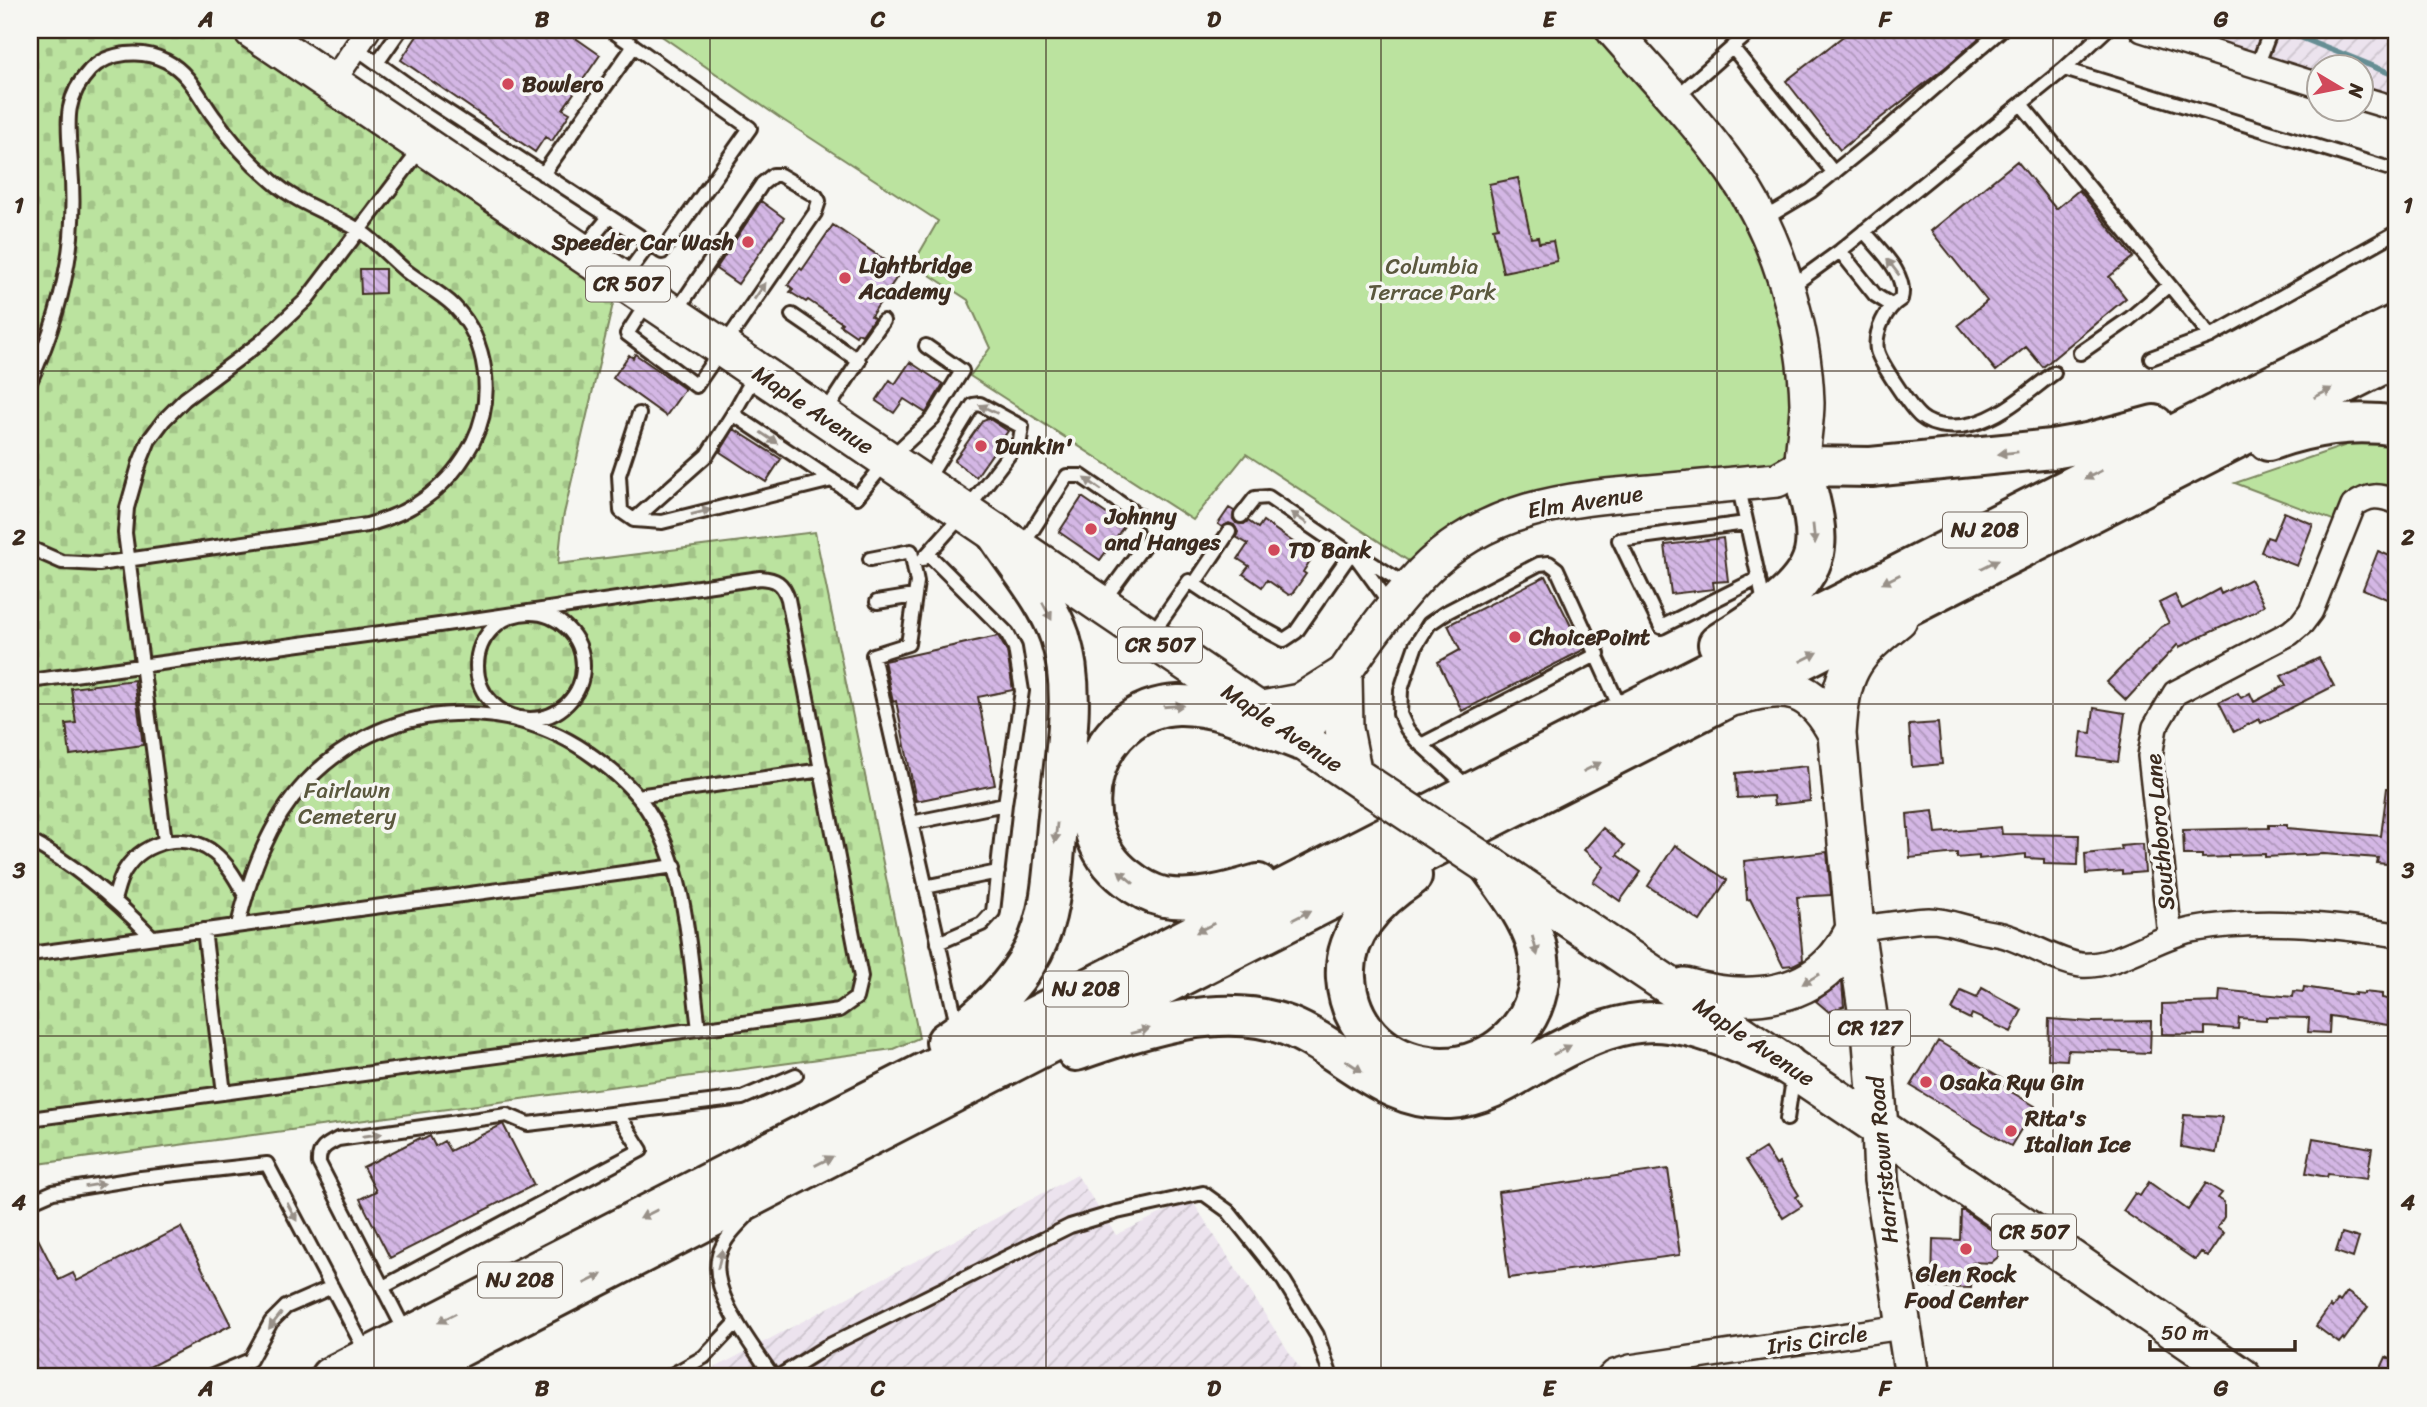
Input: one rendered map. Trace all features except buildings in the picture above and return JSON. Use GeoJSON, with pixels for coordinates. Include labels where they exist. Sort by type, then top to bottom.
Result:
{"type":"FeatureCollection","features":[{"type":"Feature","properties":{"kind":"highway","name":"NJ 208"},"geometry":{"type":"LineString","coordinates":[[330,1377],[1467,794],[2329,356],[2397,324]]}},
{"type":"Feature","properties":{"kind":"highway"},"geometry":{"type":"LineString","coordinates":[[1632,710],[1693,661],[1763,594],[1794,590],[1805,577],[1816,545],[1802,466],[1871,467],[2087,443],[2152,425],[2329,356]]}},
{"type":"Feature","properties":{"kind":"highway","name":"NJ 208"},"geometry":{"type":"LineString","coordinates":[[402,1377],[2397,356]]}},
{"type":"Feature","properties":{"kind":"highway"},"geometry":{"type":"LineString","coordinates":[[2131,491],[2313,427],[2374,422],[2397,426]]}},
{"type":"Feature","properties":{"kind":"highway"},"geometry":{"type":"LineString","coordinates":[[710,1183],[921,1058],[959,1032],[1000,998],[1020,974],[1034,949],[1045,920],[1050,890],[1068,716],[1066,659],[1059,634],[1008,542]]}},
{"type":"Feature","properties":{"kind":"highway"},"geometry":{"type":"LineString","coordinates":[[1300,740],[1202,707],[1178,705],[1159,708],[1138,716],[1119,730],[1104,748],[1094,769],[1089,804],[1096,838],[1107,858],[1121,874],[1140,888],[1162,897],[1207,897],[1261,884],[1289,873],[1467,794]]}},
{"type":"Feature","properties":{"kind":"highway"},"geometry":{"type":"LineString","coordinates":[[1490,866],[1527,921],[1536,943],[1539,987],[1522,1027],[1491,1055],[1470,1064],[1448,1068],[1427,1067],[1388,1052],[1370,1037],[1356,1017],[1347,993],[1345,968],[1350,944],[1361,923],[1377,902],[1398,886],[1531,798]]}},
{"type":"Feature","properties":{"kind":"highway"},"geometry":{"type":"LineString","coordinates":[[871,1137],[1030,1068],[1085,1048],[1156,1027],[1215,1017],[1241,1017],[1288,1026],[1371,1077],[1397,1090],[1422,1097],[1450,1099],[1479,1094],[1583,1039],[1618,1026],[1652,1021],[1675,1022],[1699,1028],[1790,1067]]}},
{"type":"Feature","properties":{"kind":"main road","name":"Maple Avenue"},"geometry":{"type":"LineString","coordinates":[[254,30],[1300,740],[1663,980],[2242,1377]]}},
{"type":"Feature","properties":{"kind":"main road","name":"Harristown Road"},"geometry":{"type":"LineString","coordinates":[[1879,1127],[1837,734],[1839,705],[1843,682],[1850,665],[1863,649],[1930,595]]}},
{"type":"Feature","properties":{"kind":"main road"},"geometry":{"type":"LineString","coordinates":[[1257,711],[1300,703],[1343,676]]}},
{"type":"Feature","properties":{"kind":"main road"},"geometry":{"type":"LineString","coordinates":[[1343,676],[1344,729],[1361,780]]}},
{"type":"Feature","properties":{"kind":"main road"},"geometry":{"type":"LineString","coordinates":[[1727,699],[1769,689],[1787,689],[1804,694],[1818,704],[1837,734]]}},
{"type":"Feature","properties":{"kind":"main road"},"geometry":{"type":"LineString","coordinates":[[1663,980],[1728,996],[1770,995],[1814,979],[1830,965],[1856,929]]}},
{"type":"Feature","properties":{"kind":"street"},"geometry":{"type":"LineString","coordinates":[[1613,30],[1734,174],[1760,220],[1787,289],[1802,358],[1807,401],[1802,466]]}},
{"type":"Feature","properties":{"kind":"street"},"geometry":{"type":"LineString","coordinates":[[2142,30],[2260,58],[2304,78]]}},
{"type":"Feature","properties":{"kind":"street"},"geometry":{"type":"LineString","coordinates":[[332,83],[362,39]]}},
{"type":"Feature","properties":{"kind":"street"},"geometry":{"type":"LineString","coordinates":[[2374,102],[2397,110]]}},
{"type":"Feature","properties":{"kind":"street","name":"Elm Avenue"},"geometry":{"type":"LineString","coordinates":[[1300,740],[1401,597],[1424,571],[1452,547],[1485,527],[1514,514],[1549,504],[1777,480],[1802,466]]}},
{"type":"Feature","properties":{"kind":"street","name":"Southboro Lane"},"geometry":{"type":"LineString","coordinates":[[2170,936],[2150,756],[2155,727],[2175,693],[2281,638],[2302,623],[2311,611],[2353,506],[2362,498],[2374,495],[2397,502]]}},
{"type":"Feature","properties":{"kind":"street"},"geometry":{"type":"LineString","coordinates":[[1856,929],[1929,920],[1954,922],[1975,930],[2002,935],[2043,950],[2063,961],[2082,965],[2100,964],[2170,936],[2193,930],[2239,925],[2287,924],[2351,928],[2397,935]]}},
{"type":"Feature","properties":{"kind":"street","name":"Harristown Road"},"geometry":{"type":"LineString","coordinates":[[1879,1127],[1881,1180],[1902,1327],[1912,1377]]}},
{"type":"Feature","properties":{"kind":"street","name":"Iris Circle"},"geometry":{"type":"LineString","coordinates":[[1609,1377],[1614,1372],[1630,1367],[1902,1327]]}},
{"type":"Feature","properties":{"kind":"lane"},"geometry":{"type":"LineString","coordinates":[[377,63],[400,30]]}},
{"type":"Feature","properties":{"kind":"lane"},"geometry":{"type":"LineString","coordinates":[[362,39],[377,63],[662,252],[750,128],[611,30]]}},
{"type":"Feature","properties":{"kind":"lane"},"geometry":{"type":"LineString","coordinates":[[1673,99],[1752,30]]}},
{"type":"Feature","properties":{"kind":"lane"},"geometry":{"type":"LineString","coordinates":[[1760,220],[1811,191],[1834,173],[2001,30]]}},
{"type":"Feature","properties":{"kind":"lane"},"geometry":{"type":"LineString","coordinates":[[1787,289],[1840,251],[2064,69],[2106,30]]}},
{"type":"Feature","properties":{"kind":"lane"},"geometry":{"type":"LineString","coordinates":[[2260,58],[2271,30]]}},
{"type":"Feature","properties":{"kind":"lane"},"geometry":{"type":"LineString","coordinates":[[543,174],[634,46]]}},
{"type":"Feature","properties":{"kind":"lane"},"geometry":{"type":"LineString","coordinates":[[1732,47],[1834,173]]}},
{"type":"Feature","properties":{"kind":"lane"},"geometry":{"type":"LineString","coordinates":[[30,382],[58,306],[69,248],[72,202],[67,130],[69,107],[78,85],[93,67],[111,57],[130,53],[165,60],[181,71],[195,86],[233,142],[273,183],[294,198],[358,230],[412,276],[452,304],[466,319],[476,338],[486,385],[484,410],[476,436],[464,459],[428,498],[387,520],[128,562],[79,564],[45,556],[30,548]]}},
{"type":"Feature","properties":{"kind":"lane"},"geometry":{"type":"LineString","coordinates":[[2064,69],[2397,171]]}},
{"type":"Feature","properties":{"kind":"lane"},"geometry":{"type":"LineString","coordinates":[[2021,104],[2211,336]]}},
{"type":"Feature","properties":{"kind":"lane"},"geometry":{"type":"LineString","coordinates":[[165,841],[125,533],[127,508],[139,462],[149,440],[164,420],[185,400],[246,354],[306,300],[423,146]]}},
{"type":"Feature","properties":{"kind":"lane"},"geometry":{"type":"LineString","coordinates":[[773,175],[780,175],[816,196],[819,201],[815,213],[721,347],[696,386],[627,334],[649,298],[762,184],[773,175]]}},
{"type":"Feature","properties":{"kind":"lane"},"geometry":{"type":"LineString","coordinates":[[581,252],[609,217]]}},
{"type":"Feature","properties":{"kind":"lane"},"geometry":{"type":"LineString","coordinates":[[1864,231],[1900,275],[1904,289],[1901,299],[1891,304],[1878,332],[1877,351],[1902,393],[1922,418],[1944,427],[1970,425],[1995,416],[2054,373]]}},
{"type":"Feature","properties":{"kind":"lane"},"geometry":{"type":"LineString","coordinates":[[2151,358],[2211,336],[2397,232]]}},
{"type":"Feature","properties":{"kind":"lane"},"geometry":{"type":"LineString","coordinates":[[649,298],[650,243]]}},
{"type":"Feature","properties":{"kind":"lane"},"geometry":{"type":"LineString","coordinates":[[1840,251],[1875,295],[1891,304]]}},
{"type":"Feature","properties":{"kind":"lane"},"geometry":{"type":"LineString","coordinates":[[2080,353],[2129,319],[2169,285]]}},
{"type":"Feature","properties":{"kind":"lane"},"geometry":{"type":"LineString","coordinates":[[792,316],[859,361],[823,416]]}},
{"type":"Feature","properties":{"kind":"lane"},"geometry":{"type":"LineString","coordinates":[[856,359],[883,321]]}},
{"type":"Feature","properties":{"kind":"lane"},"geometry":{"type":"LineString","coordinates":[[733,414],[857,497],[887,461],[933,418],[962,371],[926,346]]}},
{"type":"Feature","properties":{"kind":"lane"},"geometry":{"type":"LineString","coordinates":[[634,520],[707,455],[757,371]]}},
{"type":"Feature","properties":{"kind":"lane"},"geometry":{"type":"LineString","coordinates":[[915,569],[965,512],[1020,440],[1022,427],[979,404],[972,405],[925,483]]}},
{"type":"Feature","properties":{"kind":"lane"},"geometry":{"type":"LineString","coordinates":[[639,414],[619,475],[621,511],[634,520],[662,522],[832,480]]}},
{"type":"Feature","properties":{"kind":"lane"},"geometry":{"type":"LineString","coordinates":[[1008,542],[1067,476],[1081,476],[1149,523],[1152,534],[1101,604]]}},
{"type":"Feature","properties":{"kind":"lane"},"geometry":{"type":"LineString","coordinates":[[1738,484],[1763,594],[1661,627],[1619,540],[1746,523]]}},
{"type":"Feature","properties":{"kind":"lane"},"geometry":{"type":"LineString","coordinates":[[1241,516],[1255,498],[1268,497],[1356,557],[1401,597]]}},
{"type":"Feature","properties":{"kind":"lane"},"geometry":{"type":"LineString","coordinates":[[1194,584],[1229,532]]}},
{"type":"Feature","properties":{"kind":"lane"},"geometry":{"type":"LineString","coordinates":[[870,559],[911,551],[915,569],[917,582],[908,644],[873,655],[959,1032]]}},
{"type":"Feature","properties":{"kind":"lane"},"geometry":{"type":"LineString","coordinates":[[928,554],[1007,633],[1015,648],[1022,691],[1005,804],[993,912],[982,924],[938,943]]}},
{"type":"Feature","properties":{"kind":"lane"},"geometry":{"type":"LineString","coordinates":[[1149,638],[1189,581],[1249,621],[1284,640],[1296,632],[1349,556],[1363,557],[1401,597]]}},
{"type":"Feature","properties":{"kind":"lane"},"geometry":{"type":"LineString","coordinates":[[1467,794],[1407,729],[1401,714],[1401,690],[1416,645],[1429,624],[1539,564],[1549,563],[1557,569],[1598,654],[1632,710]]}},
{"type":"Feature","properties":{"kind":"lane"},"geometry":{"type":"LineString","coordinates":[[30,681],[760,578],[778,582],[785,589],[788,599],[861,966],[860,988],[856,998],[839,1010],[30,1119]]}},
{"type":"Feature","properties":{"kind":"lane"},"geometry":{"type":"LineString","coordinates":[[877,602],[914,596]]}},
{"type":"Feature","properties":{"kind":"lane"},"geometry":{"type":"LineString","coordinates":[[239,925],[266,839],[284,808],[328,761],[353,745],[406,720],[436,714],[491,714],[519,719],[535,719],[551,715],[566,706],[577,691],[583,674],[582,654],[575,638],[564,625],[551,617],[536,613],[520,613],[502,621],[490,632],[482,645],[478,660],[482,688],[491,702],[503,712],[519,719],[569,740],[607,766],[637,796],[657,826],[674,866],[681,893],[699,1029]]}},
{"type":"Feature","properties":{"kind":"lane"},"geometry":{"type":"LineString","coordinates":[[1421,745],[1598,654]]}},
{"type":"Feature","properties":{"kind":"lane"},"geometry":{"type":"LineString","coordinates":[[637,796],[822,770]]}},
{"type":"Feature","properties":{"kind":"lane"},"geometry":{"type":"LineString","coordinates":[[911,823],[1005,804]]}},
{"type":"Feature","properties":{"kind":"lane"},"geometry":{"type":"LineString","coordinates":[[30,841],[74,869],[114,900],[152,937]]}},
{"type":"Feature","properties":{"kind":"lane"},"geometry":{"type":"LineString","coordinates":[[114,900],[125,869],[150,846],[165,841],[183,841],[211,851],[224,862],[246,897]]}},
{"type":"Feature","properties":{"kind":"lane"},"geometry":{"type":"LineString","coordinates":[[30,954],[674,866]]}},
{"type":"Feature","properties":{"kind":"lane"},"geometry":{"type":"LineString","coordinates":[[925,887],[998,872]]}},
{"type":"Feature","properties":{"kind":"lane"},"geometry":{"type":"LineString","coordinates":[[204,930],[224,1093]]}},
{"type":"Feature","properties":{"kind":"lane"},"geometry":{"type":"LineString","coordinates":[[1787,1119],[1790,1067]]}},
{"type":"Feature","properties":{"kind":"lane"},"geometry":{"type":"LineString","coordinates":[[409,1337],[319,1163],[319,1154],[324,1146],[338,1139],[507,1115],[528,1124],[742,1098],[796,1075]]}},
{"type":"Feature","properties":{"kind":"lane"},"geometry":{"type":"LineString","coordinates":[[383,1287],[641,1150],[618,1114]]}},
{"type":"Feature","properties":{"kind":"lane"},"geometry":{"type":"LineString","coordinates":[[30,1202],[53,1192],[141,1178],[267,1164],[369,1357]]}},
{"type":"Feature","properties":{"kind":"lane"},"geometry":{"type":"LineString","coordinates":[[776,1185],[738,1225],[720,1252],[717,1265],[717,1278],[737,1322],[776,1377],[826,1347],[1070,1226],[1117,1212],[1203,1193],[1227,1211],[1284,1281],[1317,1335],[1331,1377]]}},
{"type":"Feature","properties":{"kind":"lane"},"geometry":{"type":"LineString","coordinates":[[210,1377],[250,1360],[271,1322],[286,1307],[332,1287]]}},
{"type":"Feature","properties":{"kind":"lane"},"geometry":{"type":"LineString","coordinates":[[668,1377],[704,1357],[737,1322]]}},
{"type":"Feature","properties":{"kind":"shaded area"},"geometry":{"type":"Polygon","coordinates":[[[2142,30],[2397,30],[2397,109],[2374,102],[2374,52],[2304,52],[2304,81],[2142,30]]]}},
{"type":"Feature","properties":{"kind":"shaded area"},"geometry":{"type":"Polygon","coordinates":[[[1077,1175],[1116,1235],[1191,1199],[1305,1377],[698,1377],[1077,1175]]]}},
{"type":"Feature","properties":{"kind":"green space","name":"Fairlawn Cemetery"},"geometry":{"type":"Polygon","coordinates":[[[30,30],[253,30],[619,278],[563,518],[558,564],[815,532],[919,1038],[893,1049],[30,1165],[30,30]]]}},
{"type":"Feature","properties":{"kind":"green space","name":"Columbia Terrace Park"},"geometry":{"type":"Polygon","coordinates":[[[653,30],[1613,30],[1769,240],[1802,466],[1586,497],[1424,571],[1246,454],[1193,520],[970,376],[990,348],[968,300],[913,264],[938,221],[780,118],[653,30]]]}},
{"type":"Feature","properties":{"kind":"green space"},"geometry":{"type":"Polygon","coordinates":[[[2370,437],[2397,448],[2397,502],[2385,498],[2338,522],[2235,483],[2370,437]]]}},
{"type":"Feature","properties":{"kind":"waterway"},"geometry":{"type":"LineString","coordinates":[[2283,30],[2397,76]]}},
{"type":"Feature","properties":{"kind":"place","name":"Bowlero"},"geometry":{"type":"Point","coordinates":[508,84]}},
{"type":"Feature","properties":{"kind":"place","name":"Speeder Car Wash"},"geometry":{"type":"Point","coordinates":[748,242]}},
{"type":"Feature","properties":{"kind":"place","name":"Lightbridge Academy"},"geometry":{"type":"Point","coordinates":[845,278]}},
{"type":"Feature","properties":{"kind":"place","name":"Dunkin'"},"geometry":{"type":"Point","coordinates":[981,446]}},
{"type":"Feature","properties":{"kind":"place","name":"Johnny and Hanges"},"geometry":{"type":"Point","coordinates":[1091,529]}},
{"type":"Feature","properties":{"kind":"place","name":"TD Bank"},"geometry":{"type":"Point","coordinates":[1274,550]}},
{"type":"Feature","properties":{"kind":"place","name":"ChoicePoint"},"geometry":{"type":"Point","coordinates":[1515,637]}},
{"type":"Feature","properties":{"kind":"place","name":"Osaka Ryu Gin"},"geometry":{"type":"Point","coordinates":[1926,1082]}},
{"type":"Feature","properties":{"kind":"place","name":"Rita's Italian Ice"},"geometry":{"type":"Point","coordinates":[2011,1131]}},
{"type":"Feature","properties":{"kind":"place","name":"Glen Rock Food Center"},"geometry":{"type":"Point","coordinates":[1966,1249]}}]}
